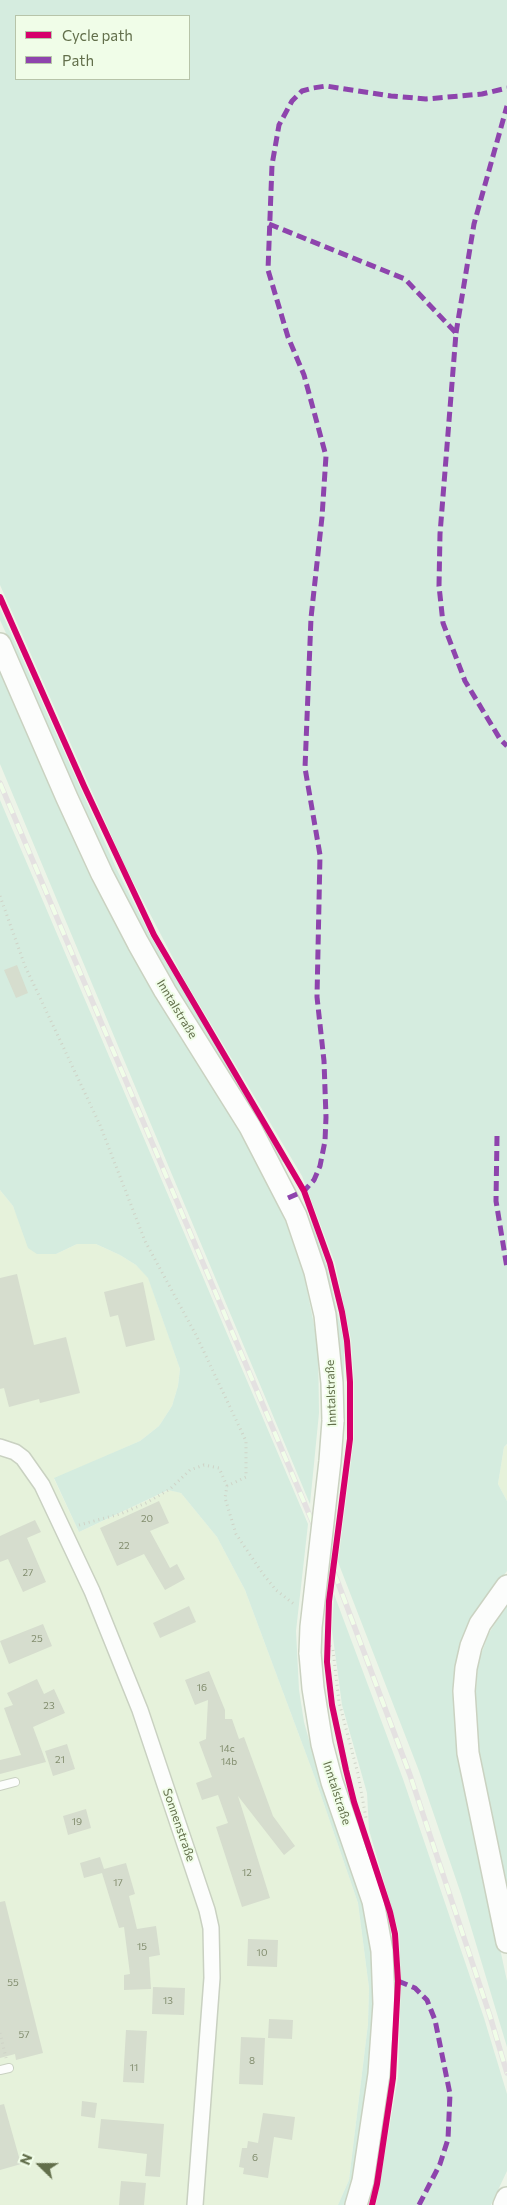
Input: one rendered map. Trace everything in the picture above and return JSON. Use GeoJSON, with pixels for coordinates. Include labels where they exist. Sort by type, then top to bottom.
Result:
{"type":"FeatureCollection","features":[{"type":"Feature","properties":{"kind":"main road","name":"Inntalstraße"},"geometry":{"type":"LineString","coordinates":[[0,644],[67,798],[129,926],[165,991],[250,1127],[296,1216],[315,1272],[325,1315],[332,1383],[333,1421],[310,1653],[313,1688],[322,1744],[332,1782],[373,1901],[382,1951],[384,2004],[379,2074],[363,2181],[356,2205]]}},
{"type":"Feature","properties":{"kind":"main road"},"geometry":{"type":"LineString","coordinates":[[507,1586],[480,1624],[471,1646],[464,1691],[468,1753],[507,1942]]}},
{"type":"Feature","properties":{"kind":"main road"},"geometry":{"type":"LineString","coordinates":[[504,2205],[507,2198]]}},
{"type":"Feature","properties":{"kind":"street","name":"Sonnenstraße"},"geometry":{"type":"LineString","coordinates":[[0,1447],[15,1452],[32,1469],[42,1485],[111,1635],[140,1710],[207,1910],[211,1928],[211,2010],[195,2205]]}},
{"type":"Feature","properties":{"kind":"lane"},"geometry":{"type":"LineString","coordinates":[[0,1786],[15,1782]]}},
{"type":"Feature","properties":{"kind":"lane"},"geometry":{"type":"LineString","coordinates":[[0,2070],[9,2068]]}},
{"type":"Feature","properties":{"kind":"path"},"geometry":{"type":"LineString","coordinates":[[0,896],[25,966],[100,1125],[145,1241],[196,1335],[246,1441],[246,1477],[227,1486]]}},
{"type":"Feature","properties":{"kind":"path"},"geometry":{"type":"LineString","coordinates":[[64,1530],[120,1514],[146,1503],[170,1489],[190,1470],[204,1465],[219,1468],[227,1486],[225,1498],[236,1534],[249,1556],[267,1580],[295,1605]]}},
{"type":"Feature","properties":{"kind":"path"},"geometry":{"type":"LineString","coordinates":[[333,1650],[339,1702],[364,1803],[365,1824]]}},
{"type":"Feature","properties":{"kind":"path"},"geometry":{"type":"LineString","coordinates":[[0,2033],[9,2068]]}},
{"type":"Feature","properties":{"kind":"shaded area"},"geometry":{"type":"Polygon","coordinates":[[[0,0],[507,0],[507,1444],[504,1447],[498,1484],[507,1501],[507,1571],[479,1608],[454,1691],[457,1749],[507,1981],[507,2047],[461,1894],[419,1771],[338,1562],[354,1438],[354,1381],[351,1340],[335,1263],[302,1176],[184,979],[125,866],[0,585],[0,0]]]}},
{"type":"Feature","properties":{"kind":"shaded area"},"geometry":{"type":"Polygon","coordinates":[[[0,609],[117,870],[151,937],[288,1165],[279,1160],[258,1120],[174,985],[113,872],[0,620],[0,609]]]}},
{"type":"Feature","properties":{"kind":"shaded area"},"geometry":{"type":"Polygon","coordinates":[[[0,669],[264,1172],[286,1223],[304,1275],[318,1344],[319,1413],[310,1504],[0,764],[0,669]]]}},
{"type":"Feature","properties":{"kind":"shaded area"},"geometry":{"type":"Polygon","coordinates":[[[0,800],[308,1524],[296,1631],[299,1690],[304,1722],[319,1776],[353,1868],[371,1929],[375,1983],[369,2072],[354,2179],[346,2205],[338,2205],[349,2180],[368,2024],[369,1988],[358,1903],[315,1778],[245,1590],[217,1537],[181,1493],[168,1490],[79,1532],[54,1478],[140,1441],[159,1426],[172,1406],[178,1386],[180,1369],[148,1278],[136,1265],[96,1244],[77,1244],[56,1254],[37,1254],[28,1248],[13,1206],[0,1190],[0,800]]]}},
{"type":"Feature","properties":{"kind":"shaded area"},"geometry":{"type":"Polygon","coordinates":[[[0,1190],[13,1206],[21,1225],[56,1254],[77,1244],[96,1244],[136,1265],[148,1277],[180,1369],[178,1386],[172,1406],[159,1426],[140,1441],[54,1479],[79,1532],[169,1490],[181,1493],[217,1537],[245,1590],[315,1778],[358,1903],[369,1988],[368,2024],[349,2180],[338,2205],[0,2205],[0,1190]]]}},
{"type":"Feature","properties":{"kind":"shaded area"},"geometry":{"type":"Polygon","coordinates":[[[309,1213],[327,1266],[344,1342],[344,1438],[339,1344],[334,1314],[309,1213]]]}},
{"type":"Feature","properties":{"kind":"shaded area"},"geometry":{"type":"Polygon","coordinates":[[[507,1445],[507,1501],[498,1484],[504,1447],[507,1445]]]}},
{"type":"Feature","properties":{"kind":"shaded area"},"geometry":{"type":"Polygon","coordinates":[[[334,1594],[403,1779],[484,2018],[507,2094],[507,2171],[491,2205],[376,2205],[398,2077],[401,1981],[399,1933],[369,1830],[367,1793],[342,1705],[332,1630],[334,1594]]]}},
{"type":"Feature","properties":{"kind":"shaded area"},"geometry":{"type":"Polygon","coordinates":[[[507,1603],[507,1900],[478,1754],[474,1716],[478,1663],[488,1635],[507,1603]]]}},
{"type":"Feature","properties":{"kind":"building"},"geometry":{"type":"Polygon","coordinates":[[[17,965],[28,993],[16,998],[4,970],[17,965]]]}},
{"type":"Feature","properties":{"kind":"building"},"geometry":{"type":"Polygon","coordinates":[[[17,1274],[34,1345],[66,1337],[80,1393],[40,1403],[39,1399],[9,1407],[4,1388],[0,1389],[0,1278],[17,1274]]]}},
{"type":"Feature","properties":{"kind":"building"},"geometry":{"type":"Polygon","coordinates":[[[143,1282],[155,1340],[126,1347],[118,1315],[110,1317],[104,1292],[143,1282]]]}},
{"type":"Feature","properties":{"kind":"building"},"geometry":{"type":"Polygon","coordinates":[[[159,1501],[169,1523],[150,1531],[170,1568],[177,1564],[185,1579],[165,1590],[144,1554],[117,1566],[100,1528],[159,1501]]]}},
{"type":"Feature","properties":{"kind":"building"},"geometry":{"type":"Polygon","coordinates":[[[35,1520],[41,1532],[27,1538],[46,1582],[23,1592],[8,1559],[0,1562],[0,1536],[35,1520]]]}},
{"type":"Feature","properties":{"kind":"building"},"geometry":{"type":"Polygon","coordinates":[[[189,1606],[196,1622],[160,1638],[153,1623],[189,1606]]]}},
{"type":"Feature","properties":{"kind":"building"},"geometry":{"type":"Polygon","coordinates":[[[43,1624],[52,1646],[9,1664],[0,1641],[43,1624]]]}},
{"type":"Feature","properties":{"kind":"building"},"geometry":{"type":"Polygon","coordinates":[[[209,1671],[225,1710],[225,1719],[232,1719],[239,1739],[244,1737],[273,1816],[295,1846],[284,1855],[238,1796],[270,1898],[242,1907],[216,1827],[228,1823],[218,1795],[202,1800],[196,1783],[212,1777],[199,1742],[206,1739],[208,1700],[195,1705],[185,1680],[209,1671]]]}},
{"type":"Feature","properties":{"kind":"building"},"geometry":{"type":"Polygon","coordinates":[[[37,1679],[44,1694],[54,1689],[65,1713],[33,1727],[46,1762],[0,1774],[0,1760],[21,1755],[4,1708],[13,1705],[7,1693],[37,1679]]]}},
{"type":"Feature","properties":{"kind":"building"},"geometry":{"type":"Polygon","coordinates":[[[67,1744],[75,1769],[53,1776],[45,1751],[67,1744]]]}},
{"type":"Feature","properties":{"kind":"building"},"geometry":{"type":"Polygon","coordinates":[[[86,1809],[91,1828],[68,1835],[63,1816],[86,1809]]]}},
{"type":"Feature","properties":{"kind":"building"},"geometry":{"type":"Polygon","coordinates":[[[100,1857],[104,1869],[126,1863],[135,1894],[129,1896],[137,1929],[156,1926],[160,1955],[149,1957],[151,1989],[124,1990],[124,1975],[130,1974],[124,1927],[119,1928],[102,1873],[84,1878],[80,1863],[100,1857]]]}},
{"type":"Feature","properties":{"kind":"building"},"geometry":{"type":"Polygon","coordinates":[[[5,1901],[43,2053],[16,2060],[15,2054],[0,2058],[0,1902],[5,1901]]]}},
{"type":"Feature","properties":{"kind":"building"},"geometry":{"type":"Polygon","coordinates":[[[248,1939],[278,1940],[277,1967],[247,1966],[248,1939]]]}},
{"type":"Feature","properties":{"kind":"building"},"geometry":{"type":"Polygon","coordinates":[[[153,1987],[185,1988],[184,2015],[152,2014],[153,1987]]]}},
{"type":"Feature","properties":{"kind":"building"},"geometry":{"type":"Polygon","coordinates":[[[269,2019],[293,2020],[292,2039],[268,2038],[269,2019]]]}},
{"type":"Feature","properties":{"kind":"building"},"geometry":{"type":"Polygon","coordinates":[[[126,2030],[147,2031],[144,2083],[123,2082],[126,2030]]]}},
{"type":"Feature","properties":{"kind":"building"},"geometry":{"type":"Polygon","coordinates":[[[241,2037],[265,2038],[263,2085],[239,2084],[241,2037]]]}},
{"type":"Feature","properties":{"kind":"building"},"geometry":{"type":"Polygon","coordinates":[[[82,2101],[97,2103],[95,2118],[81,2116],[82,2101]]]}},
{"type":"Feature","properties":{"kind":"building"},"geometry":{"type":"Polygon","coordinates":[[[4,2104],[21,2164],[0,2170],[0,2105],[4,2104]]]}},
{"type":"Feature","properties":{"kind":"building"},"geometry":{"type":"Polygon","coordinates":[[[263,2113],[295,2117],[292,2140],[274,2137],[268,2178],[243,2174],[244,2168],[239,2167],[242,2148],[247,2148],[248,2141],[258,2143],[263,2113]]]}},
{"type":"Feature","properties":{"kind":"building"},"geometry":{"type":"Polygon","coordinates":[[[101,2119],[164,2124],[160,2177],[145,2176],[147,2154],[98,2148],[101,2119]]]}},
{"type":"Feature","properties":{"kind":"building"},"geometry":{"type":"Polygon","coordinates":[[[121,2181],[146,2183],[144,2205],[119,2205],[121,2181]]]}},
{"type":"Feature","properties":{"kind":"railway"},"geometry":{"type":"LineString","coordinates":[[0,783],[337,1580],[410,1775],[507,2073]]}},
{"type":"Feature","properties":{"kind":"marked path"},"geometry":{"type":"LineString","coordinates":[[288,1198],[304,1191],[314,1180],[320,1166],[325,1141],[324,1061],[317,997],[320,855],[305,768],[311,618],[322,517],[326,456],[304,375],[288,337],[268,270],[272,165],[279,125],[292,101],[302,91],[313,88],[326,86],[391,96],[426,99],[482,94],[507,88]]}},
{"type":"Feature","properties":{"kind":"marked path"},"geometry":{"type":"LineString","coordinates":[[456,333],[474,224],[507,106]]}},
{"type":"Feature","properties":{"kind":"marked path"},"geometry":{"type":"LineString","coordinates":[[269,224],[405,279],[456,333],[440,534],[439,586],[443,623],[465,681],[500,739],[507,746]]}},
{"type":"Feature","properties":{"kind":"marked path"},"geometry":{"type":"LineString","coordinates":[[497,1136],[496,1201],[507,1268]]}},
{"type":"Feature","properties":{"kind":"marked path"},"geometry":{"type":"LineString","coordinates":[[398,1981],[415,1988],[427,2000],[435,2020],[450,2094],[448,2139],[440,2164],[419,2205]]}},
{"type":"Feature","properties":{"kind":"cycle path"},"geometry":{"type":"LineString","coordinates":[[0,597],[84,786],[154,935],[304,1191],[330,1263],[342,1312],[347,1341],[350,1382],[350,1439],[329,1601],[327,1662],[332,1705],[346,1770],[354,1802],[390,1912],[395,1934],[398,1981],[393,2078],[377,2184],[372,2205]]}}]}
